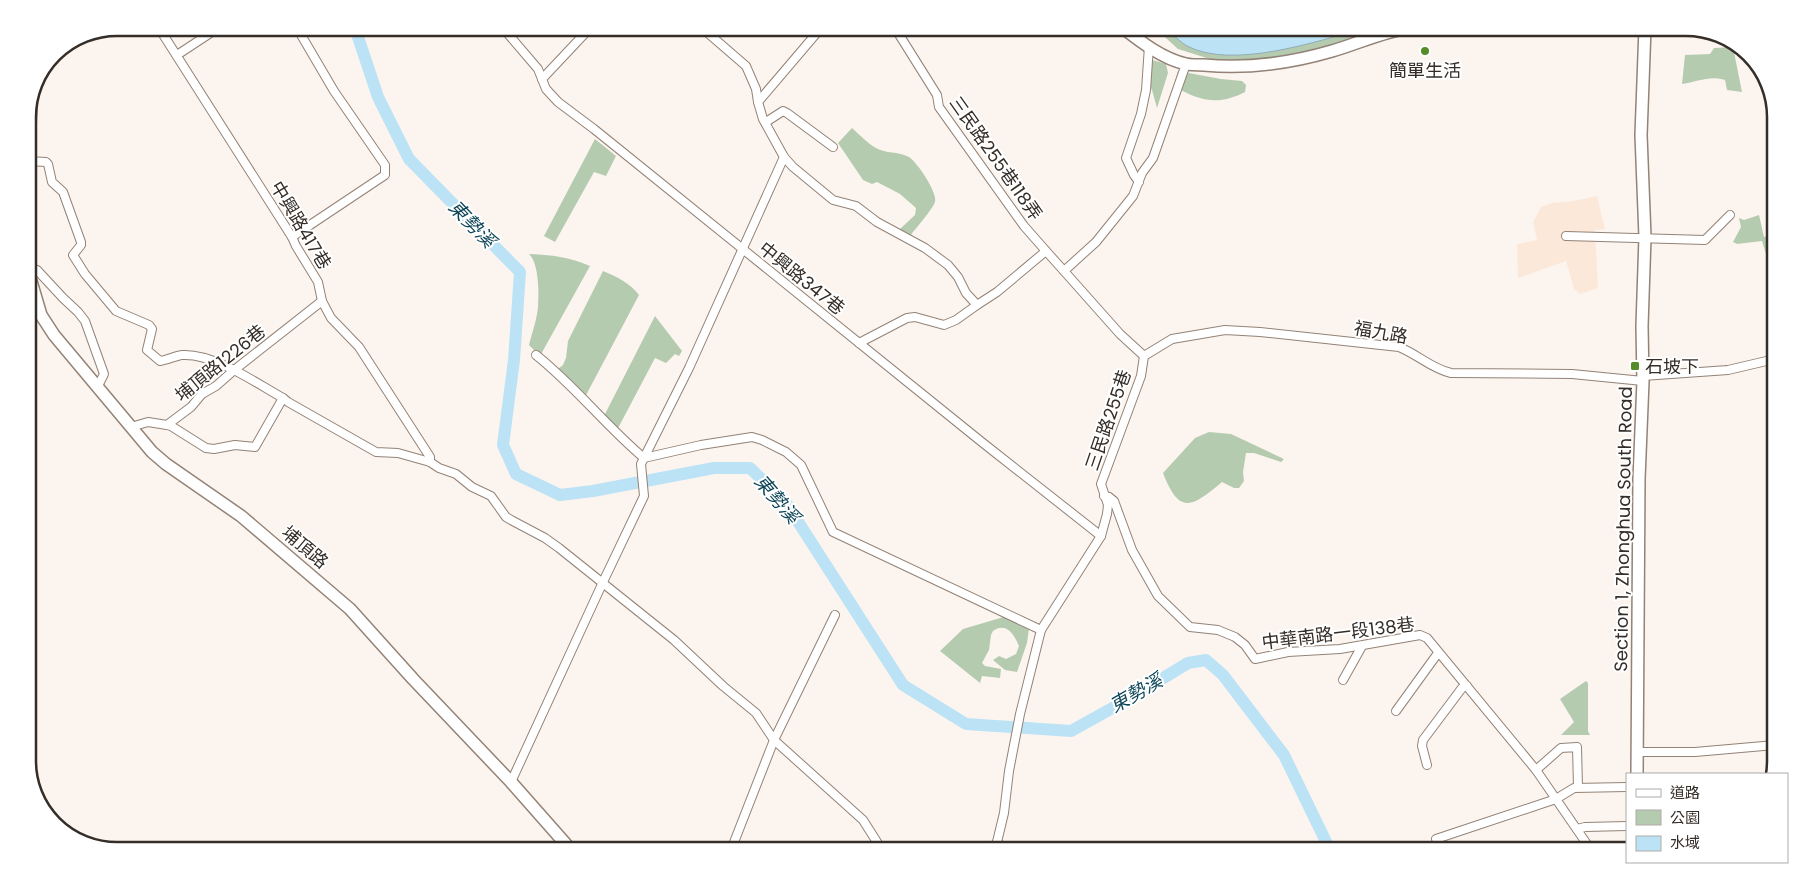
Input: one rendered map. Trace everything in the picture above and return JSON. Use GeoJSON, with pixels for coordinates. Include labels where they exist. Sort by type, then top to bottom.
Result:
{"type":"FeatureCollection","features":[{"type":"Feature","properties":{"kind":"street","name":"中興路417巷"},"geometry":{"type":"LineString","coordinates":[[164,36],[292,237],[318,282],[322,301],[330,318],[359,347],[430,457],[430,462]]}},
{"type":"Feature","properties":{"kind":"street"},"geometry":{"type":"LineString","coordinates":[[177,55],[206,36]]}},
{"type":"Feature","properties":{"kind":"street"},"geometry":{"type":"LineString","coordinates":[[292,237],[385,175],[386,169],[334,91],[302,36]]}},
{"type":"Feature","properties":{"kind":"street","name":"中興路347巷"},"geometry":{"type":"LineString","coordinates":[[510,36],[538,69],[546,89],[565,109],[594,129],[1101,536]]}},
{"type":"Feature","properties":{"kind":"street"},"geometry":{"type":"LineString","coordinates":[[542,79],[582,36]]}},
{"type":"Feature","properties":{"kind":"street"},"geometry":{"type":"LineString","coordinates":[[711,36],[746,66],[756,88],[758,102],[766,122],[784,157],[793,167],[833,200],[856,206],[877,222],[924,248],[948,265],[958,277],[966,293],[977,305]]}},
{"type":"Feature","properties":{"kind":"street"},"geometry":{"type":"LineString","coordinates":[[758,102],[813,36]]}},
{"type":"Feature","properties":{"kind":"street","name":"三民路255巷118弄"},"geometry":{"type":"LineString","coordinates":[[900,36],[937,95],[940,107],[1024,226],[1064,271]]}},
{"type":"Feature","properties":{"kind":"street"},"geometry":{"type":"LineString","coordinates":[[1135,36],[1170,58],[1186,64],[1237,67],[1303,59],[1379,36]]}},
{"type":"Feature","properties":{"kind":"street","name":"Section 1, Zhonghua South Road"},"geometry":{"type":"LineString","coordinates":[[1637,773],[1637,595],[1640,545],[1639,479],[1643,378],[1642,326],[1646,237],[1641,135],[1645,36]]}},
{"type":"Feature","properties":{"kind":"street"},"geometry":{"type":"LineString","coordinates":[[1139,182],[1126,158],[1141,114],[1146,90],[1149,46]]}},
{"type":"Feature","properties":{"kind":"street"},"geometry":{"type":"LineString","coordinates":[[1064,271],[1096,242],[1133,196],[1153,158],[1186,64]]}},
{"type":"Feature","properties":{"kind":"street"},"geometry":{"type":"LineString","coordinates":[[766,122],[782,111],[802,123],[833,147]]}},
{"type":"Feature","properties":{"kind":"street"},"geometry":{"type":"LineString","coordinates":[[512,782],[603,582],[634,520],[644,494],[642,461],[689,368],[784,157]]}},
{"type":"Feature","properties":{"kind":"street"},"geometry":{"type":"LineString","coordinates":[[36,162],[46,162],[48,164],[52,182],[63,192],[81,242],[73,255],[85,274],[116,311],[144,322],[152,329],[147,350],[160,362],[182,355],[206,358],[233,370],[376,452],[398,453],[430,462],[437,467],[460,476],[472,487],[491,496],[506,517],[544,538],[603,582],[674,640],[723,686],[756,713],[774,740],[864,820],[877,842]]}},
{"type":"Feature","properties":{"kind":"street"},"geometry":{"type":"LineString","coordinates":[[1566,236],[1705,240],[1730,215]]}},
{"type":"Feature","properties":{"kind":"street"},"geometry":{"type":"LineString","coordinates":[[859,343],[907,318],[915,317],[944,325],[956,320],[997,292],[1046,251]]}},
{"type":"Feature","properties":{"kind":"street"},"geometry":{"type":"LineString","coordinates":[[36,270],[85,320],[104,374],[98,386]]}},
{"type":"Feature","properties":{"kind":"street","name":"三民路255巷"},"geometry":{"type":"LineString","coordinates":[[997,842],[1004,813],[1008,771],[1041,630],[1101,536],[1108,505],[1101,484],[1141,376],[1144,356],[1120,334],[1064,271]]}},
{"type":"Feature","properties":{"kind":"street","name":"埔頂路"},"geometry":{"type":"LineString","coordinates":[[36,298],[41,315],[54,335],[152,452],[166,464],[241,516],[350,609],[413,679],[512,782],[564,842]]}},
{"type":"Feature","properties":{"kind":"street","name":"埔頂路1226巷"},"geometry":{"type":"LineString","coordinates":[[131,427],[148,422],[167,425],[196,402],[202,394],[216,386],[233,370],[322,301]]}},
{"type":"Feature","properties":{"kind":"street","name":"福九路"},"geometry":{"type":"LineString","coordinates":[[1144,356],[1172,339],[1225,330],[1399,347],[1448,372],[1572,374],[1643,378],[1728,370],[1767,361]]}},
{"type":"Feature","properties":{"kind":"street"},"geometry":{"type":"LineString","coordinates":[[536,355],[642,461]]}},
{"type":"Feature","properties":{"kind":"street"},"geometry":{"type":"LineString","coordinates":[[167,425],[206,448],[214,449],[235,445],[255,447],[283,398]]}},
{"type":"Feature","properties":{"kind":"street"},"geometry":{"type":"LineString","coordinates":[[642,461],[701,445],[752,437],[762,440],[786,452],[801,465],[833,532],[1041,630]]}},
{"type":"Feature","properties":{"kind":"street","name":"中華南路一段138巷"},"geometry":{"type":"LineString","coordinates":[[1104,496],[1114,501],[1132,550],[1155,590],[1190,627],[1218,630],[1235,637],[1245,645],[1254,659],[1288,652],[1308,652],[1362,646],[1420,635],[1427,638],[1536,770],[1586,842]]}},
{"type":"Feature","properties":{"kind":"street"},"geometry":{"type":"LineString","coordinates":[[733,842],[774,740],[835,614]]}},
{"type":"Feature","properties":{"kind":"street"},"geometry":{"type":"LineString","coordinates":[[1343,680],[1362,646]]}},
{"type":"Feature","properties":{"kind":"street"},"geometry":{"type":"LineString","coordinates":[[1396,711],[1438,653]]}},
{"type":"Feature","properties":{"kind":"street"},"geometry":{"type":"LineString","coordinates":[[1427,764],[1422,740],[1462,688],[1468,686]]}},
{"type":"Feature","properties":{"kind":"street"},"geometry":{"type":"LineString","coordinates":[[1637,752],[1695,752],[1767,746]]}},
{"type":"Feature","properties":{"kind":"street"},"geometry":{"type":"LineString","coordinates":[[1536,770],[1560,748],[1577,747],[1578,787]]}},
{"type":"Feature","properties":{"kind":"street"},"geometry":{"type":"LineString","coordinates":[[1436,839],[1556,799],[1574,788],[1626,787]]}},
{"type":"Feature","properties":{"kind":"street"},"geometry":{"type":"LineString","coordinates":[[1577,829],[1585,827],[1626,826]]}},
{"type":"Feature","properties":{"kind":"shaded area"},"geometry":{"type":"Polygon","coordinates":[[[1597,196],[1605,229],[1595,230],[1598,288],[1580,294],[1574,289],[1566,261],[1518,278],[1517,244],[1537,240],[1533,222],[1541,207],[1552,203],[1597,196]]]}},
{"type":"Feature","properties":{"kind":"green space"},"geometry":{"type":"Polygon","coordinates":[[[1164,36],[1369,36],[1319,53],[1229,65],[1178,49],[1164,36]]]}},
{"type":"Feature","properties":{"kind":"green space"},"geometry":{"type":"Polygon","coordinates":[[[1726,47],[1734,52],[1742,92],[1727,90],[1725,80],[1719,79],[1682,84],[1685,55],[1710,54],[1714,48],[1726,47]]]}},
{"type":"Feature","properties":{"kind":"green space"},"geometry":{"type":"Polygon","coordinates":[[[1149,59],[1166,64],[1168,73],[1157,108],[1152,90],[1144,76],[1149,59]]]}},
{"type":"Feature","properties":{"kind":"green space"},"geometry":{"type":"Polygon","coordinates":[[[1178,71],[1242,81],[1246,85],[1245,92],[1226,99],[1209,100],[1200,98],[1174,86],[1178,71]]]}},
{"type":"Feature","properties":{"kind":"green space"},"geometry":{"type":"Polygon","coordinates":[[[852,128],[876,148],[909,157],[922,171],[930,185],[935,202],[910,236],[900,229],[915,215],[916,208],[900,194],[877,182],[872,184],[863,180],[838,143],[852,128]]]}},
{"type":"Feature","properties":{"kind":"green space"},"geometry":{"type":"Polygon","coordinates":[[[595,139],[616,156],[606,176],[594,172],[555,242],[544,236],[595,139]]]}},
{"type":"Feature","properties":{"kind":"green space"},"geometry":{"type":"Polygon","coordinates":[[[1759,215],[1764,237],[1767,236],[1767,257],[1762,241],[1737,244],[1733,242],[1741,227],[1739,218],[1744,220],[1759,215]]]}},
{"type":"Feature","properties":{"kind":"green space"},"geometry":{"type":"Polygon","coordinates":[[[529,254],[560,257],[590,266],[540,356],[529,345],[537,316],[538,279],[535,264],[529,254]]]}},
{"type":"Feature","properties":{"kind":"green space"},"geometry":{"type":"Polygon","coordinates":[[[603,271],[627,284],[639,295],[584,399],[558,369],[563,365],[566,358],[568,341],[603,271]]]}},
{"type":"Feature","properties":{"kind":"green space"},"geometry":{"type":"Polygon","coordinates":[[[655,316],[682,351],[679,356],[675,354],[666,363],[655,358],[616,432],[603,418],[655,316]]]}},
{"type":"Feature","properties":{"kind":"green space"},"geometry":{"type":"Polygon","coordinates":[[[1209,432],[1231,434],[1284,459],[1281,462],[1254,453],[1246,453],[1243,472],[1244,481],[1239,488],[1234,488],[1222,482],[1195,501],[1181,502],[1169,487],[1163,473],[1195,438],[1209,432]]]}},
{"type":"Feature","properties":{"kind":"green space"},"geometry":{"type":"Polygon","coordinates":[[[1007,616],[1029,628],[1027,643],[1017,672],[1005,670],[993,660],[999,656],[1006,659],[1016,654],[1019,646],[1015,637],[1006,629],[1002,628],[993,631],[989,650],[982,663],[985,666],[1001,669],[1000,678],[982,676],[980,683],[940,651],[963,629],[1007,616]]]}},
{"type":"Feature","properties":{"kind":"green space"},"geometry":{"type":"Polygon","coordinates":[[[1586,681],[1588,683],[1588,731],[1590,735],[1561,735],[1574,722],[1560,699],[1586,681]]]}},
{"type":"Feature","properties":{"kind":"water"},"geometry":{"type":"Polygon","coordinates":[[[1173,36],[1338,36],[1276,51],[1251,54],[1228,55],[1206,53],[1187,46],[1173,36]]]}},
{"type":"Feature","properties":{"kind":"waterway","name":"東勢溪"},"geometry":{"type":"LineString","coordinates":[[358,36],[378,97],[409,159],[520,272],[514,360],[503,445],[516,474],[560,495],[593,491],[714,468],[750,468],[786,503],[903,685],[966,724],[1071,731],[1188,663],[1206,660],[1223,675],[1284,755],[1326,842]]}},
{"type":"Feature","properties":{"kind":"place","name":"簡單生活"},"geometry":{"type":"Point","coordinates":[1425,51]}},
{"type":"Feature","properties":{"kind":"place","name":"石坡下"},"geometry":{"type":"Point","coordinates":[1635,366]}}]}
